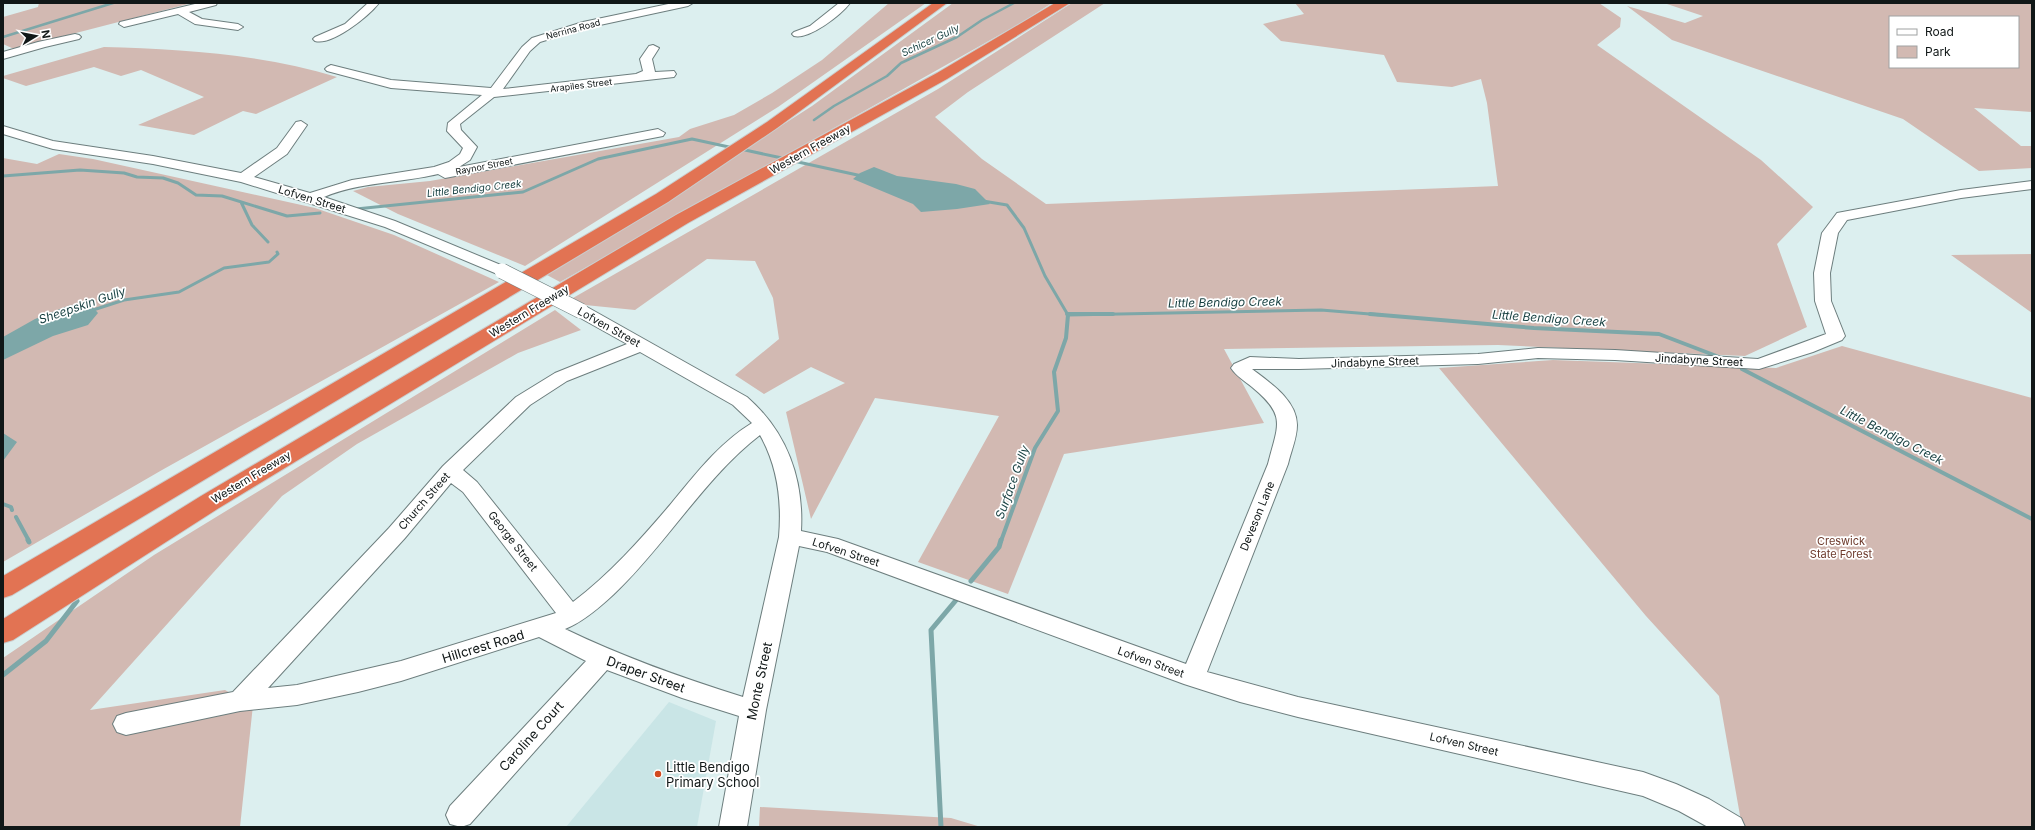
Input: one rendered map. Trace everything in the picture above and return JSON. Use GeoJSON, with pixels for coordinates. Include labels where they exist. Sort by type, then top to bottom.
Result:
{"type":"FeatureCollection","features":[{"type":"Feature","properties":{"kind":"highway"},"geometry":{"type":"LineString","coordinates":[[3,588],[662,198],[772,125],[941,3]]}},
{"type":"Feature","properties":{"kind":"highway","name":"Western Freeway"},"geometry":{"type":"LineString","coordinates":[[3,632],[210,502],[682,219],[942,76],[1064,3]]}},
{"type":"Feature","properties":{"kind":"street"},"geometry":{"type":"LineString","coordinates":[[124,24],[212,3]]}},
{"type":"Feature","properties":{"kind":"street"},"geometry":{"type":"LineString","coordinates":[[319,39],[350,26],[374,3]]}},
{"type":"Feature","properties":{"kind":"street","name":"Nerrina Road"},"geometry":{"type":"LineString","coordinates":[[432,172],[454,163],[469,153],[470,146],[455,133],[453,125],[460,117],[493,93],[529,45],[536,40],[584,25],[688,3]]}},
{"type":"Feature","properties":{"kind":"street"},"geometry":{"type":"LineString","coordinates":[[798,34],[814,28],[845,3]]}},
{"type":"Feature","properties":{"kind":"street"},"geometry":{"type":"LineString","coordinates":[[180,11],[199,22],[238,27]]}},
{"type":"Feature","properties":{"kind":"street"},"geometry":{"type":"LineString","coordinates":[[3,56],[42,44],[75,37]]}},
{"type":"Feature","properties":{"kind":"street"},"geometry":{"type":"LineString","coordinates":[[638,78],[649,72],[646,59],[653,48]]}},
{"type":"Feature","properties":{"kind":"street","name":"Arapiles Street"},"geometry":{"type":"LineString","coordinates":[[330,69],[391,84],[493,93],[670,74]]}},
{"type":"Feature","properties":{"kind":"street"},"geometry":{"type":"LineString","coordinates":[[243,178],[282,151],[301,125]]}},
{"type":"Feature","properties":{"kind":"street","name":"Lofven Street"},"geometry":{"type":"LineString","coordinates":[[3,130],[28,139],[53,145],[153,160],[243,178],[311,198],[402,229],[502,271],[581,311],[740,401],[757,416],[779,452],[788,482],[792,512],[790,537],[815,541],[835,547],[1193,677],[1279,702],[1643,784],[1674,795],[1719,823]]}},
{"type":"Feature","properties":{"kind":"street","name":"Raynor Street"},"geometry":{"type":"LineString","coordinates":[[311,198],[329,190],[351,184],[407,178],[432,172],[437,174],[450,173],[658,133]]}},
{"type":"Feature","properties":{"kind":"street","name":"Jindabyne Street"},"geometry":{"type":"LineString","coordinates":[[1240,368],[1250,362],[1299,364],[1478,359],[1538,353],[1615,355],[1759,364],[1807,348],[1836,336],[1823,302],[1822,273],[1830,232],[1842,216],[1962,194],[2032,185]]}},
{"type":"Feature","properties":{"kind":"street","name":"Church Street"},"geometry":{"type":"LineString","coordinates":[[240,701],[397,533],[450,471],[518,405],[561,377],[621,354],[641,344]]}},
{"type":"Feature","properties":{"kind":"street","name":"Deveson Lane"},"geometry":{"type":"LineString","coordinates":[[1193,677],[1278,464],[1286,433],[1287,419],[1284,407],[1240,368]]}},
{"type":"Feature","properties":{"kind":"street","name":"Hillcrest Road"},"geometry":{"type":"LineString","coordinates":[[126,724],[240,701],[302,694],[376,678],[498,640],[543,628],[571,616],[588,603],[628,564],[729,451],[747,435],[763,425]]}},
{"type":"Feature","properties":{"kind":"street","name":"George Street"},"geometry":{"type":"LineString","coordinates":[[450,471],[470,486],[571,616]]}},
{"type":"Feature","properties":{"kind":"street","name":"Monte Street"},"geometry":{"type":"LineString","coordinates":[[733,827],[753,710],[790,537]]}},
{"type":"Feature","properties":{"kind":"street","name":"Draper Street"},"geometry":{"type":"LineString","coordinates":[[543,628],[602,658],[691,691],[753,710]]}},
{"type":"Feature","properties":{"kind":"street","name":"Caroline Court"},"geometry":{"type":"LineString","coordinates":[[460,814],[602,658]]}},
{"type":"Feature","properties":{"kind":"shaded area","name":"Little Bendigo Primary School"},"geometry":{"type":"Polygon","coordinates":[[[669,702],[716,721],[697,827],[566,827],[669,702]]]}},
{"type":"Feature","properties":{"kind":"green space"},"geometry":{"type":"Polygon","coordinates":[[[39,3],[192,3],[14,49],[3,44],[3,17],[38,7],[39,3]]]}},
{"type":"Feature","properties":{"kind":"green space"},"geometry":{"type":"Polygon","coordinates":[[[889,3],[926,3],[778,107],[525,266],[398,214],[353,191],[368,187],[430,181],[679,137],[690,129],[734,115],[772,93],[822,60],[889,3]]]}},
{"type":"Feature","properties":{"kind":"green space"},"geometry":{"type":"Polygon","coordinates":[[[953,3],[1052,3],[1024,21],[560,282],[547,275],[812,106],[953,3]]]}},
{"type":"Feature","properties":{"kind":"green space"},"geometry":{"type":"Polygon","coordinates":[[[1072,3],[1105,3],[968,92],[935,117],[982,159],[1046,204],[1498,186],[1487,103],[1481,79],[1452,87],[1397,82],[1384,55],[1281,41],[1263,24],[1304,14],[1295,3],[1599,3],[1621,18],[1620,27],[1597,45],[1761,160],[1813,207],[1777,244],[1807,327],[1745,356],[1498,345],[1224,349],[1264,423],[1064,454],[1008,594],[918,562],[999,416],[875,398],[811,519],[786,412],[845,383],[811,367],[764,394],[735,375],[779,339],[773,298],[755,261],[707,259],[635,310],[585,305],[573,298],[938,89],[1072,3]]]}},
{"type":"Feature","properties":{"kind":"green space"},"geometry":{"type":"Polygon","coordinates":[[[1664,3],[2032,3],[2032,112],[1974,108],[2021,146],[2032,146],[2032,168],[1979,171],[1903,119],[1672,40],[1627,6],[1685,23],[1703,16],[1664,3]]]}},
{"type":"Feature","properties":{"kind":"green space"},"geometry":{"type":"Polygon","coordinates":[[[104,47],[162,49],[221,54],[280,63],[337,77],[256,114],[243,111],[194,135],[138,125],[204,97],[141,70],[121,76],[94,67],[26,86],[3,78],[3,76],[104,47]]]}},
{"type":"Feature","properties":{"kind":"green space"},"geometry":{"type":"Polygon","coordinates":[[[59,154],[93,159],[315,208],[394,235],[499,282],[162,470],[3,562],[3,158],[37,164],[59,154]]]}},
{"type":"Feature","properties":{"kind":"green space"},"geometry":{"type":"Polygon","coordinates":[[[2032,254],[2032,313],[1951,255],[2032,254]]]}},
{"type":"Feature","properties":{"kind":"green space"},"geometry":{"type":"Polygon","coordinates":[[[555,310],[581,330],[518,353],[357,444],[282,496],[90,710],[225,690],[253,705],[240,827],[3,827],[3,658],[154,555],[555,310]]]}},
{"type":"Feature","properties":{"kind":"green space","name":"Creswick State Forest"},"geometry":{"type":"Polygon","coordinates":[[[1842,346],[2032,398],[2032,827],[1742,827],[1719,696],[1646,616],[1439,368],[1553,360],[1776,368],[1842,346]]]}},
{"type":"Feature","properties":{"kind":"green space"},"geometry":{"type":"Polygon","coordinates":[[[760,807],[951,818],[981,827],[759,827],[760,807]]]}},
{"type":"Feature","properties":{"kind":"water"},"geometry":{"type":"Polygon","coordinates":[[[874,167],[897,176],[956,184],[975,189],[990,204],[921,212],[913,204],[853,179],[860,173],[874,167]]]}},
{"type":"Feature","properties":{"kind":"water"},"geometry":{"type":"Polygon","coordinates":[[[90,304],[98,313],[88,325],[53,336],[3,360],[3,337],[35,319],[70,305],[90,304]]]}},
{"type":"Feature","properties":{"kind":"water"},"geometry":{"type":"Polygon","coordinates":[[[3,433],[17,442],[3,461],[3,433]]]}},
{"type":"Feature","properties":{"kind":"waterway"},"geometry":{"type":"LineString","coordinates":[[3,37],[113,3]]}},
{"type":"Feature","properties":{"kind":"waterway","name":"Schicer Gully"},"geometry":{"type":"LineString","coordinates":[[814,120],[834,106],[887,76],[901,63],[957,37],[982,20],[1014,3]]}},
{"type":"Feature","properties":{"kind":"waterway","name":"Little Bendigo Creek"},"geometry":{"type":"LineString","coordinates":[[356,209],[523,192],[598,159],[692,139],[729,147]]}},
{"type":"Feature","properties":{"kind":"waterway","name":"Little Bendigo Creek"},"geometry":{"type":"LineString","coordinates":[[745,150],[782,158]]}},
{"type":"Feature","properties":{"kind":"waterway","name":"Little Bendigo Creek"},"geometry":{"type":"LineString","coordinates":[[798,162],[862,176]]}},
{"type":"Feature","properties":{"kind":"waterway","name":"Little Bendigo Creek"},"geometry":{"type":"LineString","coordinates":[[3,176],[80,170],[124,173],[137,177],[163,178],[178,183],[196,195],[222,196],[287,216],[320,213]]}},
{"type":"Feature","properties":{"kind":"waterway","name":"Little Bendigo Creek"},"geometry":{"type":"LineString","coordinates":[[983,201],[1007,205],[1024,228],[1045,276],[1067,314]]}},
{"type":"Feature","properties":{"kind":"waterway","name":"Sheepskin Gully"},"geometry":{"type":"LineString","coordinates":[[241,202],[252,225],[268,242]]}},
{"type":"Feature","properties":{"kind":"waterway","name":"Sheepskin Gully"},"geometry":{"type":"LineString","coordinates":[[90,311],[124,300],[179,292],[224,268],[269,262],[278,254],[277,252]]}},
{"type":"Feature","properties":{"kind":"waterway","name":"Little Bendigo Creek"},"geometry":{"type":"LineString","coordinates":[[1068,315],[1321,310],[1375,314]]}},
{"type":"Feature","properties":{"kind":"waterway","name":"Little Bendigo Creek"},"geometry":{"type":"LineString","coordinates":[[1067,314],[1113,314]]}},
{"type":"Feature","properties":{"kind":"waterway","name":"Little Bendigo Creek"},"geometry":{"type":"LineString","coordinates":[[1370,314],[1375,314]]}},
{"type":"Feature","properties":{"kind":"waterway","name":"Little Bendigo Creek"},"geometry":{"type":"LineString","coordinates":[[1375,314],[1382,315]]}},
{"type":"Feature","properties":{"kind":"waterway","name":"Little Bendigo Creek"},"geometry":{"type":"LineString","coordinates":[[1375,314],[1534,328],[1659,334],[1719,357]]}},
{"type":"Feature","properties":{"kind":"waterway","name":"Surface Gully"},"geometry":{"type":"LineString","coordinates":[[1001,541],[1035,448],[1058,411],[1054,372],[1066,338],[1068,315]]}},
{"type":"Feature","properties":{"kind":"waterway","name":"Little Bendigo Creek"},"geometry":{"type":"LineString","coordinates":[[1742,369],[2032,519]]}},
{"type":"Feature","properties":{"kind":"waterway","name":"Sheepskin Gully"},"geometry":{"type":"LineString","coordinates":[[3,504],[11,507],[12,510]]}},
{"type":"Feature","properties":{"kind":"waterway","name":"Sheepskin Gully"},"geometry":{"type":"LineString","coordinates":[[16,517],[29,541]]}},
{"type":"Feature","properties":{"kind":"waterway","name":"Surface Gully"},"geometry":{"type":"LineString","coordinates":[[971,581],[999,547],[1001,540]]}},
{"type":"Feature","properties":{"kind":"waterway","name":"Surface Gully"},"geometry":{"type":"LineString","coordinates":[[941,827],[931,630],[957,599]]}},
{"type":"Feature","properties":{"kind":"waterway","name":"Sheepskin Gully"},"geometry":{"type":"LineString","coordinates":[[3,675],[46,641],[77,601]]}},
{"type":"Feature","properties":{"kind":"place","name":"Little Bendigo Primary School"},"geometry":{"type":"Point","coordinates":[658,774]}}]}
